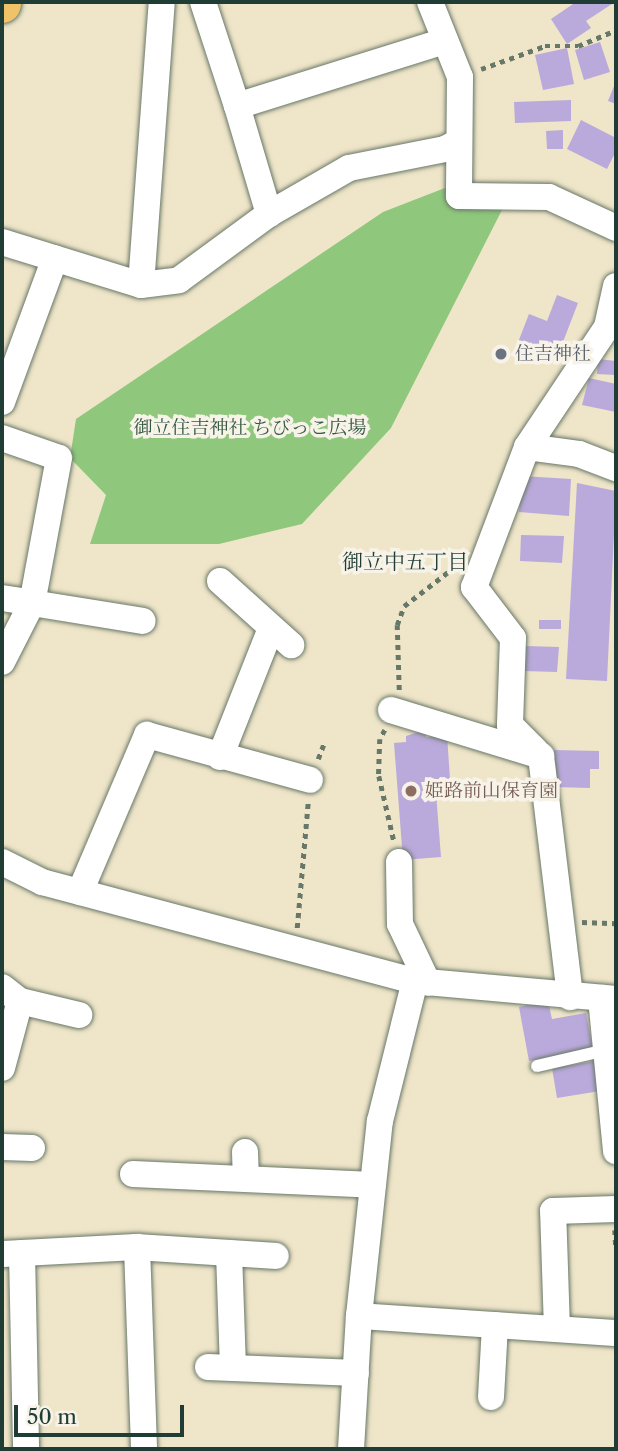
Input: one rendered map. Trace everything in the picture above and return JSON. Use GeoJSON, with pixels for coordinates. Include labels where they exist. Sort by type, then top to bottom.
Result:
{"type":"FeatureCollection","features":[{"type":"Feature","properties":{"kind":"street"},"geometry":{"type":"LineString","coordinates":[[141,285],[162,2]]}},
{"type":"Feature","properties":{"kind":"street"},"geometry":{"type":"LineString","coordinates":[[203,2],[269,214]]}},
{"type":"Feature","properties":{"kind":"street"},"geometry":{"type":"LineString","coordinates":[[430,2],[460,77],[459,196],[549,197],[616,228]]}},
{"type":"Feature","properties":{"kind":"street"},"geometry":{"type":"LineString","coordinates":[[237,106],[445,41]]}},
{"type":"Feature","properties":{"kind":"street"},"geometry":{"type":"LineString","coordinates":[[2,242],[141,285],[179,280],[269,214],[349,168],[445,149],[458,142]]}},
{"type":"Feature","properties":{"kind":"street"},"geometry":{"type":"LineString","coordinates":[[2,402],[55,258]]}},
{"type":"Feature","properties":{"kind":"street"},"geometry":{"type":"LineString","coordinates":[[570,997],[541,757],[510,725],[513,638],[474,587],[527,447],[612,328],[616,286]]}},
{"type":"Feature","properties":{"kind":"street"},"geometry":{"type":"LineString","coordinates":[[2,438],[59,458],[32,603],[2,662]]}},
{"type":"Feature","properties":{"kind":"street"},"geometry":{"type":"LineString","coordinates":[[527,447],[579,454],[616,468]]}},
{"type":"Feature","properties":{"kind":"street"},"geometry":{"type":"LineString","coordinates":[[220,581],[281,636],[220,757]]}},
{"type":"Feature","properties":{"kind":"street"},"geometry":{"type":"LineString","coordinates":[[2,598],[143,621]]}},
{"type":"Feature","properties":{"kind":"street"},"geometry":{"type":"LineString","coordinates":[[391,710],[541,757]]}},
{"type":"Feature","properties":{"kind":"street"},"geometry":{"type":"LineString","coordinates":[[79,892],[147,735],[310,780]]}},
{"type":"Feature","properties":{"kind":"street"},"geometry":{"type":"LineString","coordinates":[[351,1449],[359,1316],[380,1121],[422,982],[400,924],[399,862]]}},
{"type":"Feature","properties":{"kind":"street"},"geometry":{"type":"LineString","coordinates":[[3,866],[42,882],[422,982],[609,999],[606,1050],[616,1151]]}},
{"type":"Feature","properties":{"kind":"street"},"geometry":{"type":"LineString","coordinates":[[2,1068],[11,994],[79,1015]]}},
{"type":"Feature","properties":{"kind":"street"},"geometry":{"type":"LineString","coordinates":[[2,1147],[32,1148]]}},
{"type":"Feature","properties":{"kind":"street"},"geometry":{"type":"LineString","coordinates":[[245,1152],[246,1180]]}},
{"type":"Feature","properties":{"kind":"street"},"geometry":{"type":"LineString","coordinates":[[133,1174],[373,1185]]}},
{"type":"Feature","properties":{"kind":"street"},"geometry":{"type":"LineString","coordinates":[[557,1329],[553,1211],[616,1209]]}},
{"type":"Feature","properties":{"kind":"street"},"geometry":{"type":"LineString","coordinates":[[137,1247],[144,1449]]}},
{"type":"Feature","properties":{"kind":"street"},"geometry":{"type":"LineString","coordinates":[[18,1441],[12,1253],[137,1247],[276,1256]]}},
{"type":"Feature","properties":{"kind":"street"},"geometry":{"type":"LineString","coordinates":[[229,1253],[221,1367],[356,1373]]}},
{"type":"Feature","properties":{"kind":"street"},"geometry":{"type":"LineString","coordinates":[[359,1316],[616,1333]]}},
{"type":"Feature","properties":{"kind":"street"},"geometry":{"type":"LineString","coordinates":[[491,1397],[495,1325]]}},
{"type":"Feature","properties":{"kind":"lane"},"geometry":{"type":"LineString","coordinates":[[537,1066],[606,1050]]}},
{"type":"Feature","properties":{"kind":"path"},"geometry":{"type":"LineString","coordinates":[[460,77],[545,46],[578,46],[616,30]]}},
{"type":"Feature","properties":{"kind":"path"},"geometry":{"type":"LineString","coordinates":[[295,950],[310,780],[324,743]]}},
{"type":"Feature","properties":{"kind":"green space","name":"御立住吉神社 ちびっこ広場"},"geometry":{"type":"Polygon","coordinates":[[[450,186],[450,206],[503,208],[391,428],[302,524],[219,544],[90,544],[106,495],[70,458],[76,419],[383,212],[450,186]]]}},
{"type":"Feature","properties":{"kind":"building"},"geometry":{"type":"Polygon","coordinates":[[[576,2],[615,2],[586,21],[591,28],[567,44],[551,19],[576,2]]]}},
{"type":"Feature","properties":{"kind":"building"},"geometry":{"type":"Polygon","coordinates":[[[600,42],[610,72],[584,80],[575,50],[600,42]]]}},
{"type":"Feature","properties":{"kind":"building"},"geometry":{"type":"Polygon","coordinates":[[[567,48],[574,84],[543,90],[535,55],[567,48]]]}},
{"type":"Feature","properties":{"kind":"building"},"geometry":{"type":"Polygon","coordinates":[[[616,81],[616,104],[608,101],[616,81]]]}},
{"type":"Feature","properties":{"kind":"building"},"geometry":{"type":"Polygon","coordinates":[[[571,100],[571,121],[515,123],[514,102],[571,100]]]}},
{"type":"Feature","properties":{"kind":"building"},"geometry":{"type":"Polygon","coordinates":[[[581,120],[616,138],[616,151],[607,169],[567,149],[581,120]]]}},
{"type":"Feature","properties":{"kind":"building"},"geometry":{"type":"Polygon","coordinates":[[[563,130],[563,149],[547,149],[546,131],[563,130]]]}},
{"type":"Feature","properties":{"kind":"building"},"geometry":{"type":"Polygon","coordinates":[[[557,295],[578,303],[556,360],[517,345],[529,314],[547,321],[557,295]]]}},
{"type":"Feature","properties":{"kind":"building"},"geometry":{"type":"Polygon","coordinates":[[[598,359],[616,361],[616,375],[597,374],[598,359]]]}},
{"type":"Feature","properties":{"kind":"building"},"geometry":{"type":"Polygon","coordinates":[[[589,378],[616,384],[616,412],[582,405],[589,378]]]}},
{"type":"Feature","properties":{"kind":"building"},"geometry":{"type":"Polygon","coordinates":[[[522,476],[571,479],[569,516],[519,512],[522,476]]]}},
{"type":"Feature","properties":{"kind":"building"},"geometry":{"type":"Polygon","coordinates":[[[577,483],[616,491],[607,681],[566,679],[577,483]]]}},
{"type":"Feature","properties":{"kind":"building"},"geometry":{"type":"Polygon","coordinates":[[[521,535],[564,536],[562,563],[520,561],[521,535]]]}},
{"type":"Feature","properties":{"kind":"building"},"geometry":{"type":"Polygon","coordinates":[[[539,620],[561,620],[561,629],[539,629],[539,620]]]}},
{"type":"Feature","properties":{"kind":"building"},"geometry":{"type":"Polygon","coordinates":[[[525,646],[559,647],[557,672],[524,671],[525,646]]]}},
{"type":"Feature","properties":{"kind":"building"},"geometry":{"type":"Polygon","coordinates":[[[425,730],[426,737],[447,735],[450,779],[435,780],[441,857],[403,860],[394,743],[406,742],[406,736],[425,730]]]}},
{"type":"Feature","properties":{"kind":"building"},"geometry":{"type":"Polygon","coordinates":[[[554,750],[599,751],[599,769],[590,769],[590,788],[553,787],[554,750]]]}},
{"type":"Feature","properties":{"kind":"building"},"geometry":{"type":"Polygon","coordinates":[[[548,1001],[552,1019],[586,1013],[593,1050],[529,1061],[519,1007],[548,1001]]]}},
{"type":"Feature","properties":{"kind":"building"},"geometry":{"type":"Polygon","coordinates":[[[596,1061],[600,1091],[557,1098],[552,1068],[596,1061]]]}},
{"type":"Feature","properties":{"kind":"place","name":"住吉神社"},"geometry":{"type":"Point","coordinates":[501,354]}},
{"type":"Feature","properties":{"kind":"place","name":"姫路前山保育園"},"geometry":{"type":"Point","coordinates":[411,791]}},
{"type":"Feature","properties":{"kind":"district","name":"御立中五丁目"},"geometry":{"type":"Point","coordinates":[405,562]}}]}
